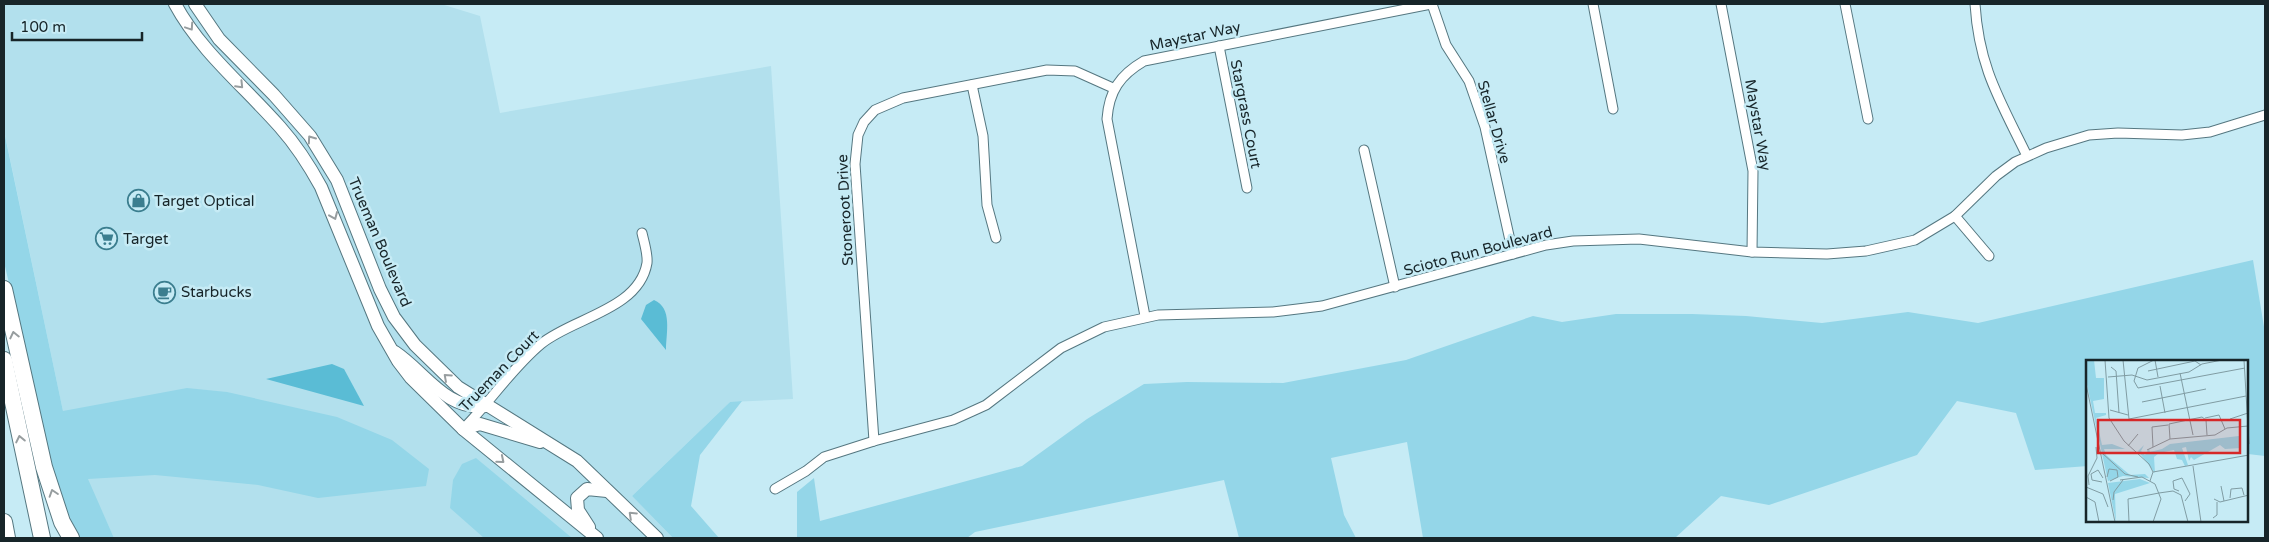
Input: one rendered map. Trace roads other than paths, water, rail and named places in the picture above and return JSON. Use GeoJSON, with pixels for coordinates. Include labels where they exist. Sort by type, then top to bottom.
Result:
{"type":"FeatureCollection","features":[{"type":"Feature","properties":{"kind":"highway"},"geometry":{"type":"LineString","coordinates":[[4,289],[44,467],[62,522],[71,538]]}},
{"type":"Feature","properties":{"kind":"highway"},"geometry":{"type":"LineString","coordinates":[[4,360],[42,538]]}},
{"type":"Feature","properties":{"kind":"highway"},"geometry":{"type":"LineString","coordinates":[[4,522],[7,538]]}},
{"type":"Feature","properties":{"kind":"main road"},"geometry":{"type":"LineString","coordinates":[[175,4],[206,51],[280,127],[310,167],[322,187],[363,292],[390,349],[411,378],[426,395],[463,429],[598,538]]}},
{"type":"Feature","properties":{"kind":"main road","name":"Trueman Boulevard"},"geometry":{"type":"LineString","coordinates":[[195,4],[219,39],[274,94],[310,136],[337,180],[380,289],[394,317],[415,345],[443,374],[486,406],[577,461],[657,538]]}},
{"type":"Feature","properties":{"kind":"main road"},"geometry":{"type":"LineString","coordinates":[[390,349],[410,362],[449,398],[472,408],[486,406]]}},
{"type":"Feature","properties":{"kind":"main road"},"geometry":{"type":"LineString","coordinates":[[463,429],[480,424],[516,437],[553,445]]}},
{"type":"Feature","properties":{"kind":"main road"},"geometry":{"type":"LineString","coordinates":[[598,538],[582,518],[576,504],[577,498],[586,489],[607,491]]}},
{"type":"Feature","properties":{"kind":"street","name":"Maystar Way"},"geometry":{"type":"LineString","coordinates":[[1113,88],[1127,72],[1144,61],[1432,4]]}},
{"type":"Feature","properties":{"kind":"street","name":"Stellar Drive"},"geometry":{"type":"LineString","coordinates":[[1432,4],[1446,45],[1469,81],[1484,127],[1512,254]]}},
{"type":"Feature","properties":{"kind":"street"},"geometry":{"type":"LineString","coordinates":[[1593,4],[1614,109]]}},
{"type":"Feature","properties":{"kind":"street","name":"Maystar Way"},"geometry":{"type":"LineString","coordinates":[[1721,4],[1753,171],[1752,252]]}},
{"type":"Feature","properties":{"kind":"street"},"geometry":{"type":"LineString","coordinates":[[1845,4],[1868,118]]}},
{"type":"Feature","properties":{"kind":"street"},"geometry":{"type":"LineString","coordinates":[[1975,4],[1977,35],[1983,60],[1996,94],[2027,156]]}},
{"type":"Feature","properties":{"kind":"street","name":"Stargrass Court"},"geometry":{"type":"LineString","coordinates":[[1219,46],[1247,188]]}},
{"type":"Feature","properties":{"kind":"street","name":"Stoneroot Drive"},"geometry":{"type":"LineString","coordinates":[[874,440],[855,164],[858,135],[870,116],[888,103],[903,98],[1047,70],[1075,71],[1113,88]]}},
{"type":"Feature","properties":{"kind":"street"},"geometry":{"type":"LineString","coordinates":[[972,85],[983,136],[987,205],[996,238]]}},
{"type":"Feature","properties":{"kind":"street"},"geometry":{"type":"LineString","coordinates":[[1113,88],[1108,104],[1108,134],[1145,316]]}},
{"type":"Feature","properties":{"kind":"street","name":"Scioto Run Boulevard"},"geometry":{"type":"LineString","coordinates":[[775,488],[806,471],[824,457],[874,440],[953,420],[986,405],[1061,348],[1104,327],[1145,316],[1273,312],[1322,306],[1546,245],[1573,242],[1640,239],[1752,252],[1827,254],[1866,251],[1915,240],[1955,216],[1996,176],[2027,156],[2089,135],[2118,133],[2182,135],[2210,132],[2262,114]]}},
{"type":"Feature","properties":{"kind":"street"},"geometry":{"type":"LineString","coordinates":[[1364,150],[1395,287]]}},
{"type":"Feature","properties":{"kind":"street"},"geometry":{"type":"LineString","coordinates":[[1955,216],[1990,256]]}},
{"type":"Feature","properties":{"kind":"street","name":"Trueman Court"},"geometry":{"type":"LineString","coordinates":[[463,429],[541,344],[565,328],[609,308],[628,293],[646,266],[642,233]]}},
{"type":"Feature","properties":{"kind":"place","name":"Target Optical"},"geometry":{"type":"Point","coordinates":[138,201]}},
{"type":"Feature","properties":{"kind":"place","name":"Target"},"geometry":{"type":"Point","coordinates":[107,239]}},
{"type":"Feature","properties":{"kind":"place","name":"Starbucks"},"geometry":{"type":"Point","coordinates":[165,292]}}]}
